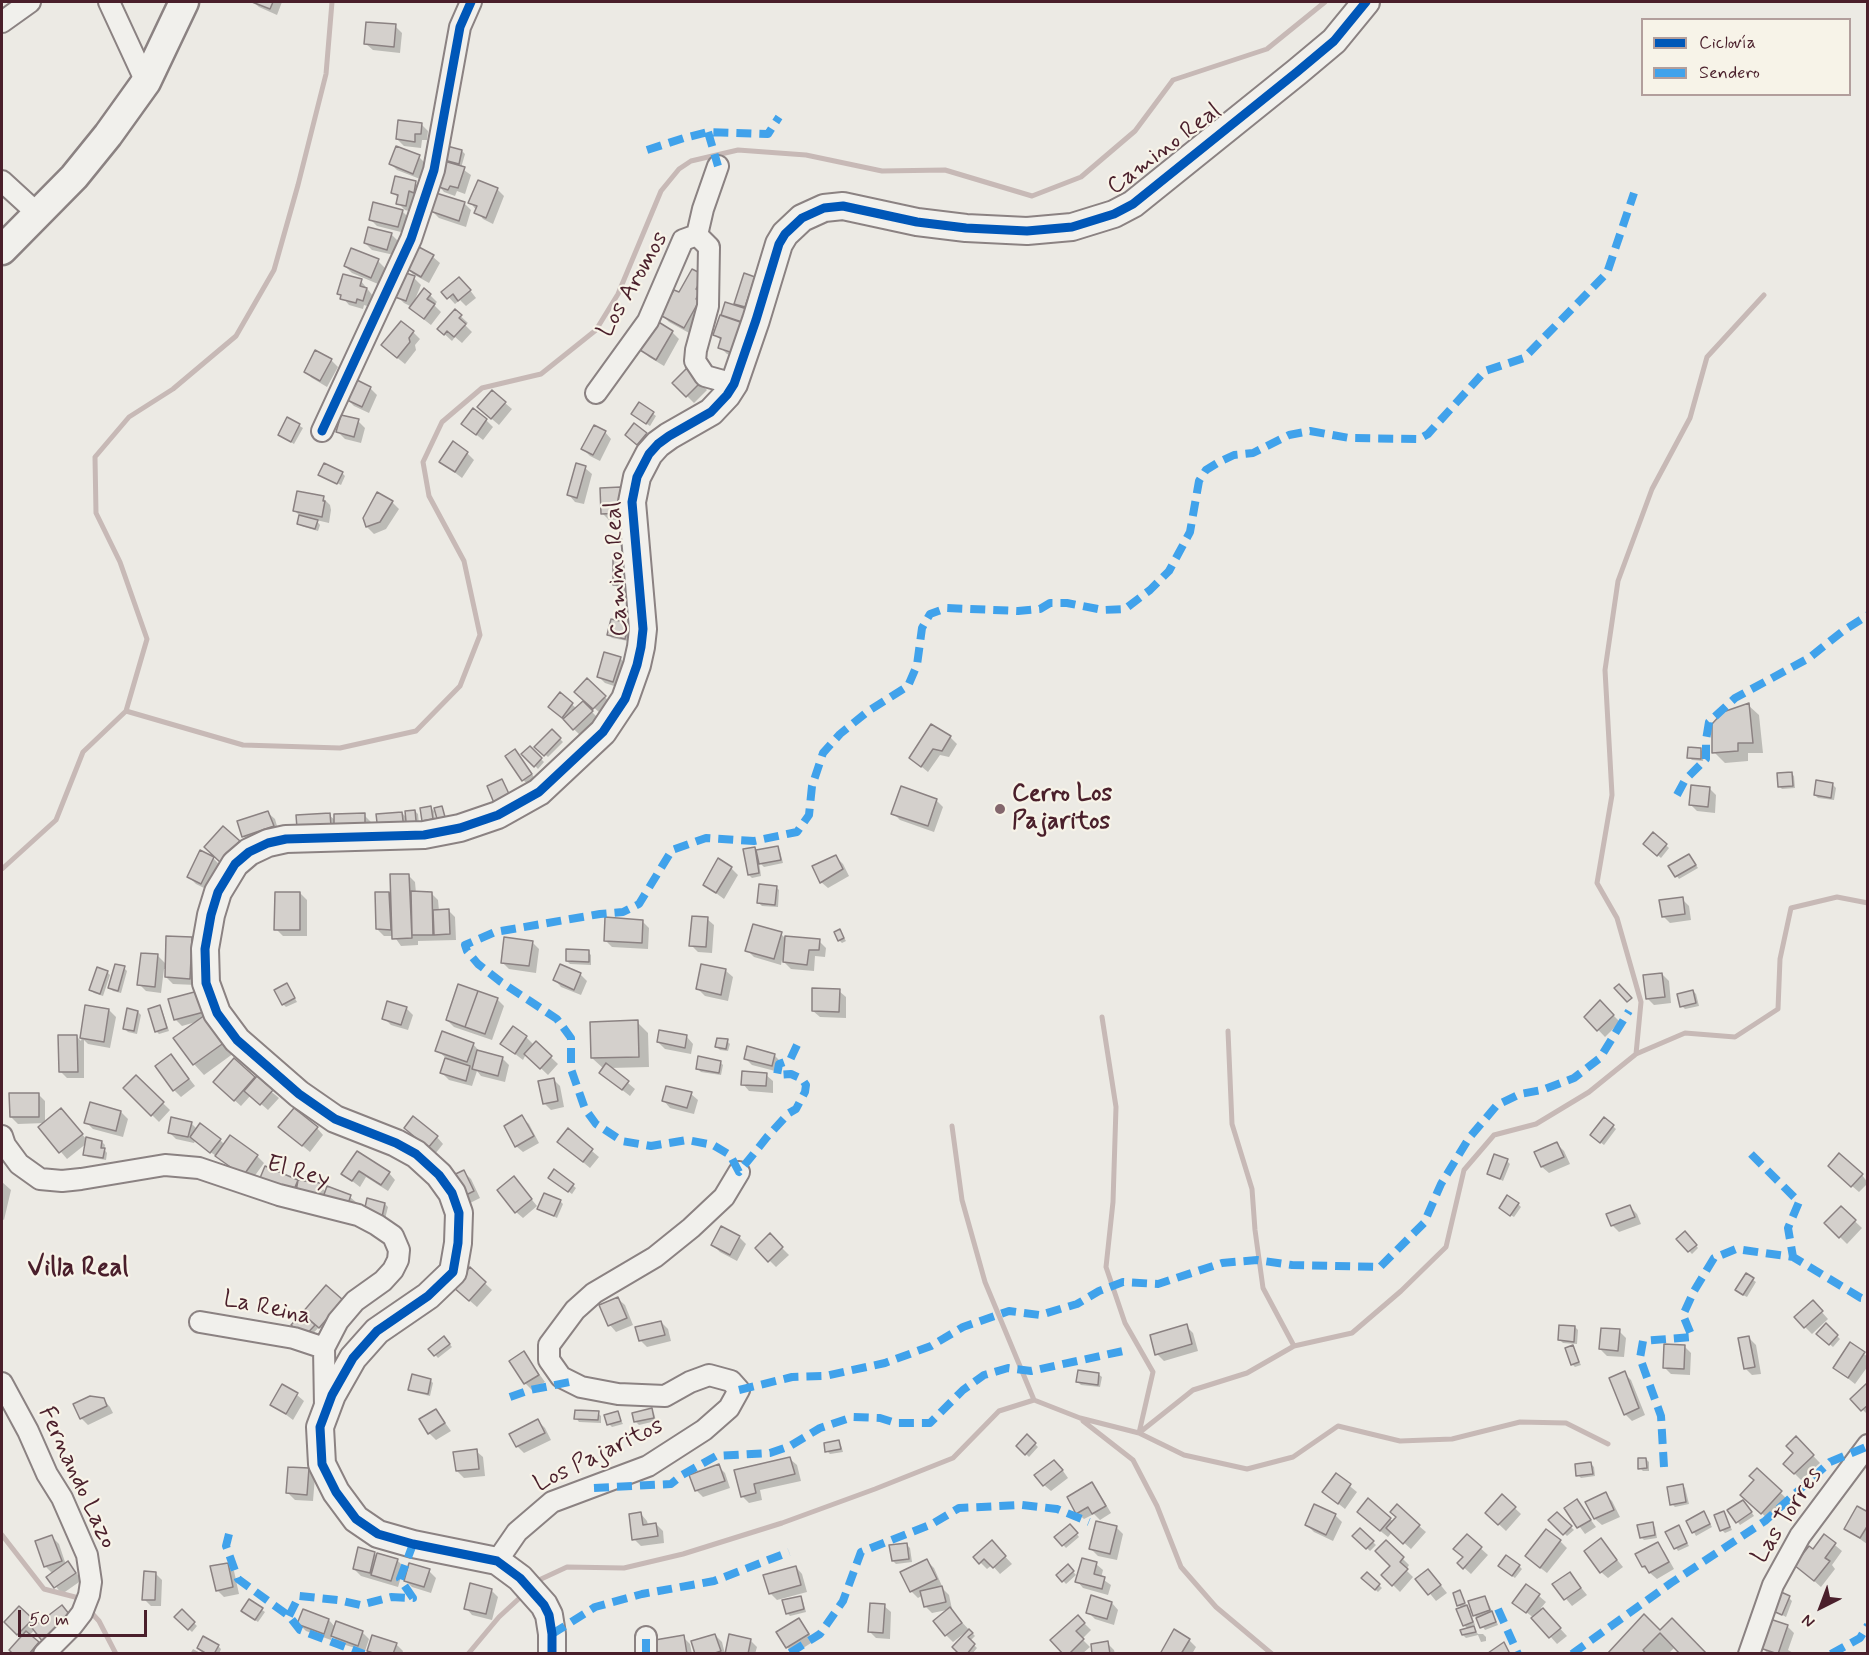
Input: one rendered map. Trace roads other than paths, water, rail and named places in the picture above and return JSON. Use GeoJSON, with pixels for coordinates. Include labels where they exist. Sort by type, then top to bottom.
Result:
{"type":"FeatureCollection","features":[{"type":"Feature","properties":{"kind":"main road"},"geometry":{"type":"LineString","coordinates":[[2,250],[74,177],[108,135],[146,82],[184,2]]}},
{"type":"Feature","properties":{"kind":"street"},"geometry":{"type":"LineString","coordinates":[[2,22],[30,2]]}},
{"type":"Feature","properties":{"kind":"street"},"geometry":{"type":"LineString","coordinates":[[109,2],[146,82]]}},
{"type":"Feature","properties":{"kind":"street"},"geometry":{"type":"LineString","coordinates":[[322,431],[411,239],[434,170],[460,27],[471,2]]}},
{"type":"Feature","properties":{"kind":"street","name":"Camino Real"},"geometry":{"type":"LineString","coordinates":[[497,1561],[413,1544],[378,1534],[356,1519],[336,1492],[322,1464],[320,1426],[343,1374],[353,1358],[377,1331],[428,1296],[453,1272],[458,1243],[459,1213],[452,1193],[439,1175],[416,1154],[396,1143],[335,1119],[299,1094],[237,1040],[217,1013],[206,983],[205,949],[218,892],[235,864],[249,852],[286,838],[424,835],[460,828],[498,815],[539,792],[603,732],[625,699],[641,647],[643,629],[632,502],[637,477],[649,453],[658,444],[711,412],[727,395],[734,384],[756,320],[775,255],[785,234],[802,218],[824,208],[843,206],[917,222],[966,228],[1049,230],[1093,222],[1133,204],[1297,72],[1334,41],[1366,2]]}},
{"type":"Feature","properties":{"kind":"street","name":"Los Aromos"},"geometry":{"type":"LineString","coordinates":[[696,235],[718,166]]}},
{"type":"Feature","properties":{"kind":"street"},"geometry":{"type":"LineString","coordinates":[[2,181],[39,214]]}},
{"type":"Feature","properties":{"kind":"street","name":"Los Aromos"},"geometry":{"type":"LineString","coordinates":[[696,235],[709,247],[708,306],[695,361],[705,376],[734,384]]}},
{"type":"Feature","properties":{"kind":"street","name":"Los Aromos"},"geometry":{"type":"LineString","coordinates":[[596,393],[648,321],[683,240],[696,235]]}},
{"type":"Feature","properties":{"kind":"street","name":"El Rey"},"geometry":{"type":"LineString","coordinates":[[2,1136],[5,1145],[19,1164],[40,1179],[72,1180],[165,1165],[198,1168],[279,1195],[358,1215],[393,1236],[399,1250],[398,1260],[393,1270],[383,1281],[355,1301],[338,1321],[324,1348],[325,1412]]}},
{"type":"Feature","properties":{"kind":"street","name":"Los Pajaritos"},"geometry":{"type":"LineString","coordinates":[[497,1561],[517,1532],[552,1502],[648,1466],[704,1430],[729,1408],[739,1390],[731,1381],[709,1375],[690,1382],[665,1396],[618,1394],[581,1387],[561,1377],[549,1360],[549,1345],[575,1310],[594,1293],[655,1257],[691,1228],[724,1197],[739,1172]]}},
{"type":"Feature","properties":{"kind":"street","name":"La Reina"},"geometry":{"type":"LineString","coordinates":[[200,1322],[294,1338],[324,1348]]}},
{"type":"Feature","properties":{"kind":"street","name":"Fernando Lazo"},"geometry":{"type":"LineString","coordinates":[[2,1383],[28,1431],[47,1474],[62,1498],[87,1555],[91,1581],[85,1604],[72,1626],[45,1653]]}},
{"type":"Feature","properties":{"kind":"street","name":"Las Torres"},"geometry":{"type":"LineString","coordinates":[[1749,1653],[1773,1585],[1800,1536],[1868,1445]]}},
{"type":"Feature","properties":{"kind":"street"},"geometry":{"type":"LineString","coordinates":[[497,1561],[520,1578],[544,1605],[552,1634],[552,1653]]}},
{"type":"Feature","properties":{"kind":"waterway"},"geometry":{"type":"LineString","coordinates":[[126,711],[147,639],[120,562],[96,513],[95,457],[129,417],[173,389],[236,336],[274,270],[326,74],[332,2]]}},
{"type":"Feature","properties":{"kind":"waterway"},"geometry":{"type":"LineString","coordinates":[[2,869],[56,820],[83,752],[126,711],[243,745],[340,748],[416,731],[460,686],[480,635],[464,561],[429,496],[423,462],[442,422],[482,388],[541,374],[596,330],[618,294],[661,191],[679,169],[691,161],[738,150],[806,155],[882,171],[945,170],[1032,196],[1081,177],[1135,131],[1173,80],[1267,49],[1325,2]]}},
{"type":"Feature","properties":{"kind":"waterway"},"geometry":{"type":"LineString","coordinates":[[1636,1054],[1641,1002],[1617,918],[1597,883],[1612,795],[1605,670],[1618,581],[1652,489],[1690,418],[1707,357],[1764,295]]}},
{"type":"Feature","properties":{"kind":"waterway"},"geometry":{"type":"LineString","coordinates":[[534,1585],[539,1580],[567,1567],[624,1568],[683,1554],[782,1523],[875,1489],[953,1458],[999,1411],[1034,1400],[1080,1418],[1139,1433],[1193,1390],[1247,1373],[1294,1346],[1352,1333],[1401,1291],[1446,1247],[1464,1170],[1494,1135],[1536,1124],[1589,1092],[1636,1054],[1685,1033],[1735,1037],[1778,1009],[1780,959],[1791,908],[1837,897],[1868,903]]}},
{"type":"Feature","properties":{"kind":"waterway"},"geometry":{"type":"LineString","coordinates":[[1102,1017],[1116,1107],[1113,1202],[1106,1267],[1125,1323],[1153,1372],[1139,1433],[1184,1455],[1247,1469],[1293,1457],[1338,1426],[1400,1441],[1452,1439],[1520,1422],[1566,1423],[1608,1444]]}},
{"type":"Feature","properties":{"kind":"waterway"},"geometry":{"type":"LineString","coordinates":[[1228,1031],[1232,1124],[1252,1189],[1263,1288],[1294,1346]]}},
{"type":"Feature","properties":{"kind":"waterway"},"geometry":{"type":"LineString","coordinates":[[952,1126],[962,1200],[985,1282],[1034,1400]]}},
{"type":"Feature","properties":{"kind":"waterway"},"geometry":{"type":"LineString","coordinates":[[1083,1421],[1133,1460],[1157,1506],[1181,1567],[1216,1607],[1272,1654]]}},
{"type":"Feature","properties":{"kind":"waterway"},"geometry":{"type":"LineString","coordinates":[[2,1535],[44,1589],[75,1597],[81,1603]]}},
{"type":"Feature","properties":{"kind":"waterway"},"geometry":{"type":"LineString","coordinates":[[468,1654],[499,1617],[525,1593]]}},
{"type":"Feature","properties":{"kind":"waterway"},"geometry":{"type":"LineString","coordinates":[[88,1609],[99,1621],[116,1654]]}},
{"type":"Feature","properties":{"kind":"place","name":"Cerro Los Pajaritos"},"geometry":{"type":"Point","coordinates":[1000,809]}},
{"type":"Feature","properties":{"kind":"district","name":"Villa Real"},"geometry":{"type":"Point","coordinates":[78,1270]}}]}
